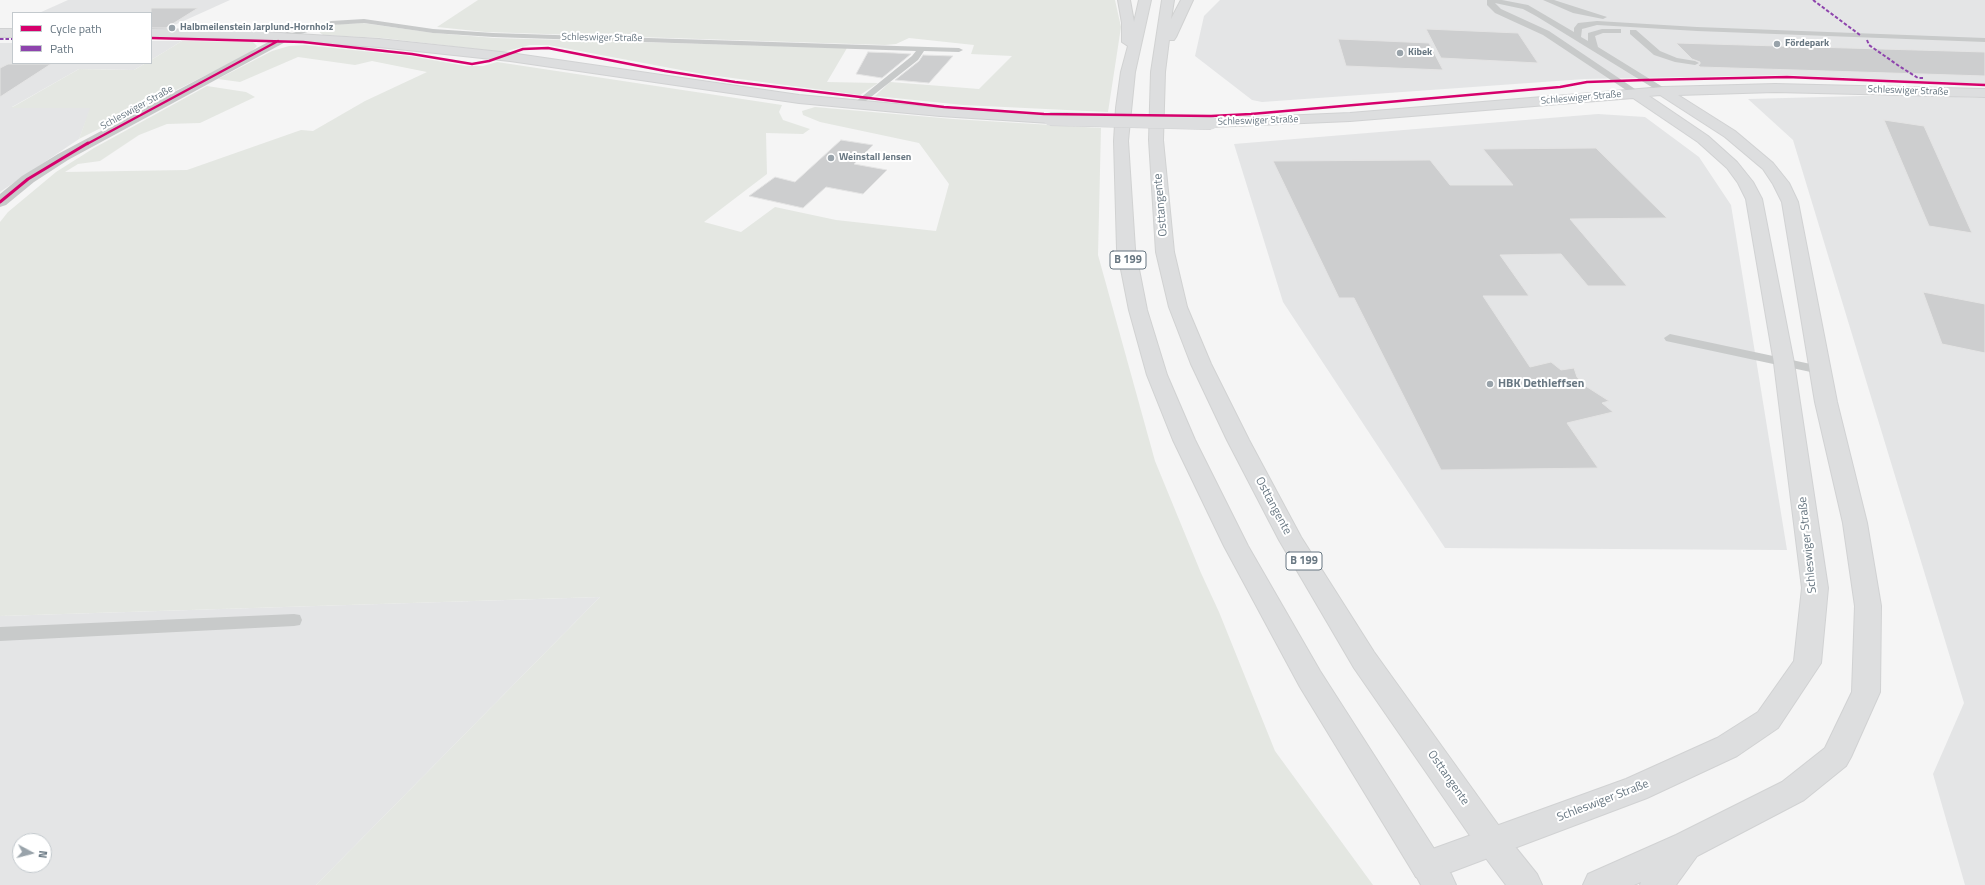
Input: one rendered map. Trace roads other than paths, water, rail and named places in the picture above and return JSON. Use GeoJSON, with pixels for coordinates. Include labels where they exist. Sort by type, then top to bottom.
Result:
{"type":"FeatureCollection","features":[{"type":"Feature","properties":{"kind":"main road"},"geometry":{"type":"LineString","coordinates":[[1124,0],[1128,23],[1128,72]]}},
{"type":"Feature","properties":{"kind":"main road","name":"B 199"},"geometry":{"type":"LineString","coordinates":[[1145,0],[1128,72],[1123,108],[1121,141],[1126,249],[1138,310],[1157,375],[1184,440],[1236,546],[1310,679],[1433,875]]}},
{"type":"Feature","properties":{"kind":"main road"},"geometry":{"type":"LineString","coordinates":[[1158,72],[1168,0]]}},
{"type":"Feature","properties":{"kind":"main road","name":"B 199"},"geometry":{"type":"LineString","coordinates":[[1158,72],[1178,17],[1187,0]]}},
{"type":"Feature","properties":{"kind":"main road"},"geometry":{"type":"LineString","coordinates":[[0,33],[12,33]]}},
{"type":"Feature","properties":{"kind":"main road","name":"Schleswiger Straße"},"geometry":{"type":"LineString","coordinates":[[152,33],[286,36],[424,47],[510,57],[792,98],[940,112],[1050,119],[1211,123],[1350,117],[1663,91],[1775,88],[1985,93]]}},
{"type":"Feature","properties":{"kind":"main road","name":"Osttangente"},"geometry":{"type":"LineString","coordinates":[[1158,72],[1156,140],[1165,252],[1178,307],[1201,364],[1238,440],[1291,540],[1352,640],[1369,667],[1493,843],[1526,885]]}},
{"type":"Feature","properties":{"kind":"main road"},"geometry":{"type":"LineString","coordinates":[[1599,885],[1687,845],[1793,791],[1836,757],[1866,692],[1868,606],[1855,523],[1826,402],[1790,202],[1781,183],[1768,166],[1730,134],[1663,91]]}},
{"type":"Feature","properties":{"kind":"main road","name":"Schleswiger Straße"},"geometry":{"type":"LineString","coordinates":[[1433,875],[1493,843],[1636,790],[1727,747],[1768,720],[1807,663],[1815,588],[1784,363],[1754,199],[1745,182],[1732,165],[1703,138],[1635,93]]}},
{"type":"Feature","properties":{"kind":"main road"},"geometry":{"type":"LineString","coordinates":[[1656,885],[1687,845]]}},
{"type":"Feature","properties":{"kind":"street","name":"Schleswiger Straße"},"geometry":{"type":"LineString","coordinates":[[0,202],[28,179],[63,157],[286,36]]}},
{"type":"Feature","properties":{"kind":"lane"},"geometry":{"type":"LineString","coordinates":[[1635,93],[1546,33],[1498,10],[1491,5],[1491,0],[1525,7],[1556,24],[1663,91]]}},
{"type":"Feature","properties":{"kind":"lane"},"geometry":{"type":"LineString","coordinates":[[1547,0],[1576,11],[1606,18],[1697,29]]}},
{"type":"Feature","properties":{"kind":"lane"},"geometry":{"type":"LineString","coordinates":[[1498,10],[1536,23],[1586,23],[1697,29],[1985,40]]}},
{"type":"Feature","properties":{"kind":"lane","name":"Schleswiger Straße"},"geometry":{"type":"LineString","coordinates":[[286,36],[331,23],[364,21],[433,30],[493,35],[959,50]]}},
{"type":"Feature","properties":{"kind":"lane"},"geometry":{"type":"LineString","coordinates":[[1577,37],[1578,28],[1586,23]]}},
{"type":"Feature","properties":{"kind":"lane"},"geometry":{"type":"LineString","coordinates":[[1594,48],[1591,35],[1602,31],[1867,40],[1902,36]]}},
{"type":"Feature","properties":{"kind":"lane"},"geometry":{"type":"LineString","coordinates":[[1633,32],[1657,53],[1675,60],[1696,63]]}},
{"type":"Feature","properties":{"kind":"lane"},"geometry":{"type":"LineString","coordinates":[[857,105],[915,58],[920,49]]}},
{"type":"Feature","properties":{"kind":"lane"},"geometry":{"type":"LineString","coordinates":[[1670,338],[1820,370]]}},
{"type":"Feature","properties":{"kind":"lane"},"geometry":{"type":"LineString","coordinates":[[0,634],[294,620]]}},
{"type":"Feature","properties":{"kind":"place","name":"Halbmeilenstein Jarplund-Hornholz"},"geometry":{"type":"Point","coordinates":[172,28]}},
{"type":"Feature","properties":{"kind":"place","name":"Fördepark"},"geometry":{"type":"Point","coordinates":[1777,44]}},
{"type":"Feature","properties":{"kind":"place","name":"Kibek"},"geometry":{"type":"Point","coordinates":[1400,53]}},
{"type":"Feature","properties":{"kind":"place","name":"Weinstall Jensen"},"geometry":{"type":"Point","coordinates":[831,158]}},
{"type":"Feature","properties":{"kind":"place","name":"HBK Dethleffsen"},"geometry":{"type":"Point","coordinates":[1490,384]}}]}
